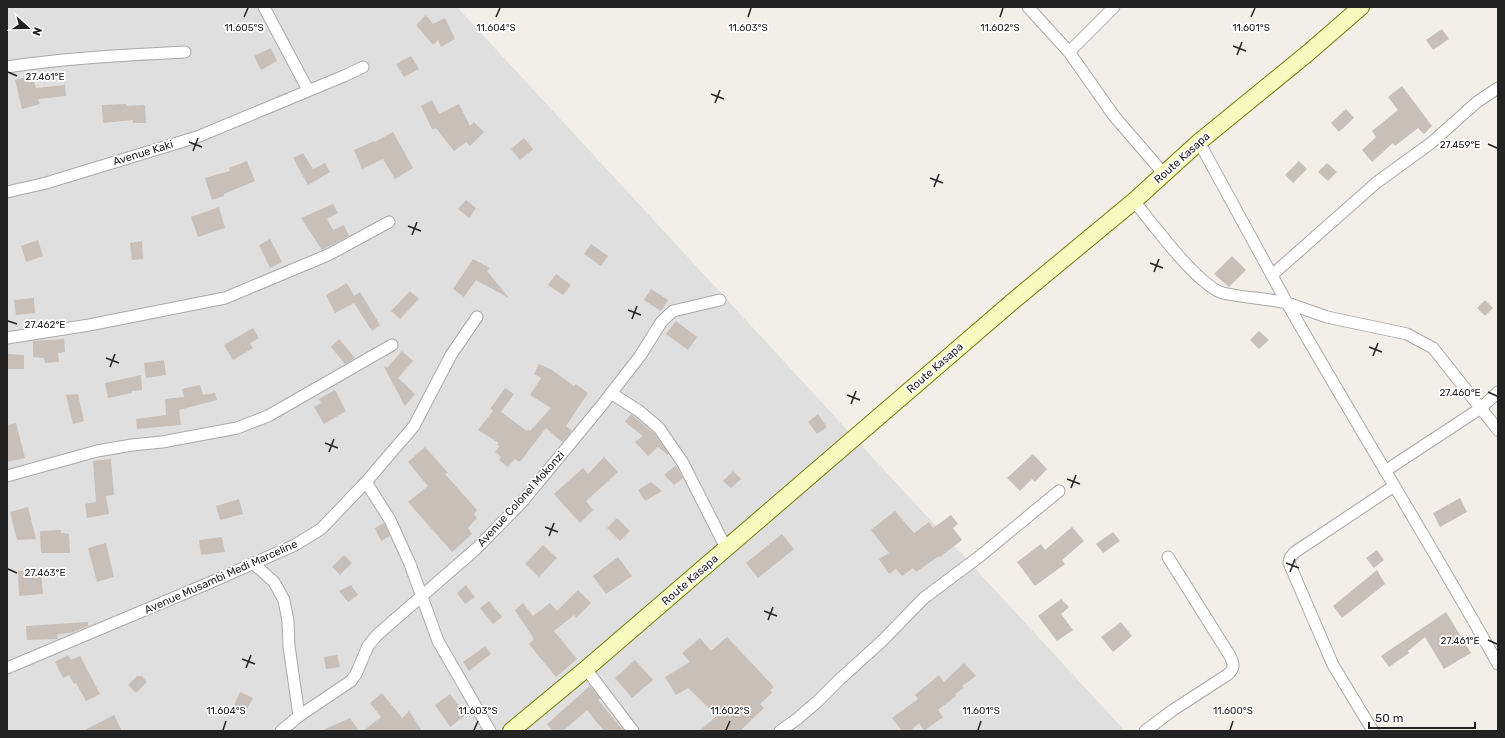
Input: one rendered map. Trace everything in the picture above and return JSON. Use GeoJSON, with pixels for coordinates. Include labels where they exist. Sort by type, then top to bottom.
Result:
{"type":"FeatureCollection","features":[{"type":"Feature","properties":{"kind":"main road","name":"Route Kasapa"},"geometry":{"type":"LineString","coordinates":[[511,731],[586,670],[1012,302],[1134,201],[1199,142],[1308,53],[1361,7]]}},
{"type":"Feature","properties":{"kind":"street"},"geometry":{"type":"LineString","coordinates":[[264,7],[308,90]]}},
{"type":"Feature","properties":{"kind":"street"},"geometry":{"type":"LineString","coordinates":[[1028,7],[1069,52],[1114,116],[1164,174]]}},
{"type":"Feature","properties":{"kind":"street"},"geometry":{"type":"LineString","coordinates":[[1069,52],[1114,7]]}},
{"type":"Feature","properties":{"kind":"street"},"geometry":{"type":"LineString","coordinates":[[7,67],[45,61],[185,52]]}},
{"type":"Feature","properties":{"kind":"street","name":"Avenue Kaki"},"geometry":{"type":"LineString","coordinates":[[7,192],[46,183],[197,137],[363,67]]}},
{"type":"Feature","properties":{"kind":"street"},"geometry":{"type":"LineString","coordinates":[[1272,275],[1376,183],[1431,143],[1477,102],[1498,88]]}},
{"type":"Feature","properties":{"kind":"street"},"geometry":{"type":"LineString","coordinates":[[1199,142],[1287,303],[1498,664]]}},
{"type":"Feature","properties":{"kind":"street"},"geometry":{"type":"LineString","coordinates":[[1134,201],[1201,280],[1221,293],[1271,299],[1327,317],[1407,334],[1433,348],[1498,430]]}},
{"type":"Feature","properties":{"kind":"street"},"geometry":{"type":"LineString","coordinates":[[7,338],[88,325],[225,298],[328,255],[389,222]]}},
{"type":"Feature","properties":{"kind":"street","name":"Avenue Colonel Mokonzi"},"geometry":{"type":"LineString","coordinates":[[281,731],[299,716],[351,681],[356,674],[368,646],[377,635],[477,548],[522,502],[640,356],[662,321],[673,311],[720,300]]}},
{"type":"Feature","properties":{"kind":"street","name":"Avenue Musambi Medi Marceline"},"geometry":{"type":"LineString","coordinates":[[7,668],[295,545],[321,529],[366,482],[414,426],[451,355],[477,317]]}},
{"type":"Feature","properties":{"kind":"street"},"geometry":{"type":"LineString","coordinates":[[7,476],[96,451],[162,442],[237,428],[268,416],[392,345]]}},
{"type":"Feature","properties":{"kind":"street"},"geometry":{"type":"LineString","coordinates":[[1385,472],[1481,408],[1498,392]]}},
{"type":"Feature","properties":{"kind":"street"},"geometry":{"type":"LineString","coordinates":[[611,393],[640,411],[659,428],[683,463],[726,548]]}},
{"type":"Feature","properties":{"kind":"street"},"geometry":{"type":"LineString","coordinates":[[366,482],[390,520],[410,564],[421,598],[438,641],[490,731]]}},
{"type":"Feature","properties":{"kind":"street"},"geometry":{"type":"LineString","coordinates":[[1373,731],[1333,665],[1289,563],[1290,558],[1295,552],[1394,486]]}},
{"type":"Feature","properties":{"kind":"street"},"geometry":{"type":"LineString","coordinates":[[780,731],[818,701],[881,642],[924,598],[980,556],[1059,491]]}},
{"type":"Feature","properties":{"kind":"street"},"geometry":{"type":"LineString","coordinates":[[1145,731],[1173,710],[1227,675],[1232,671],[1233,666],[1230,656],[1168,557]]}},
{"type":"Feature","properties":{"kind":"street"},"geometry":{"type":"LineString","coordinates":[[253,563],[274,582],[284,600],[288,621],[289,646],[299,716]]}},
{"type":"Feature","properties":{"kind":"street"},"geometry":{"type":"LineString","coordinates":[[586,670],[633,731]]}},
{"type":"Feature","properties":{"kind":"shaded area"},"geometry":{"type":"Polygon","coordinates":[[[7,7],[457,7],[1125,731],[7,731],[7,7]]]}},
{"type":"Feature","properties":{"kind":"building"},"geometry":{"type":"Polygon","coordinates":[[[426,15],[433,24],[445,18],[455,39],[441,47],[438,40],[433,45],[416,25],[426,15]]]}},
{"type":"Feature","properties":{"kind":"building"},"geometry":{"type":"Polygon","coordinates":[[[1442,29],[1449,39],[1433,50],[1426,40],[1442,29]]]}},
{"type":"Feature","properties":{"kind":"building"},"geometry":{"type":"Polygon","coordinates":[[[271,48],[277,61],[261,70],[254,56],[271,48]]]}},
{"type":"Feature","properties":{"kind":"building"},"geometry":{"type":"Polygon","coordinates":[[[411,56],[419,69],[404,77],[396,64],[411,56]]]}},
{"type":"Feature","properties":{"kind":"building"},"geometry":{"type":"Polygon","coordinates":[[[32,75],[36,88],[65,85],[66,96],[38,99],[40,104],[22,109],[15,80],[32,75]]]}},
{"type":"Feature","properties":{"kind":"building"},"geometry":{"type":"Polygon","coordinates":[[[1402,86],[1432,126],[1424,134],[1418,128],[1395,146],[1393,143],[1372,162],[1362,150],[1376,137],[1372,131],[1398,110],[1388,97],[1402,86]]]}},
{"type":"Feature","properties":{"kind":"building"},"geometry":{"type":"Polygon","coordinates":[[[432,100],[439,114],[459,104],[470,126],[474,122],[484,132],[470,146],[466,142],[454,151],[436,128],[432,129],[421,106],[432,100]]]}},
{"type":"Feature","properties":{"kind":"building"},"geometry":{"type":"Polygon","coordinates":[[[126,104],[126,106],[145,105],[146,123],[133,123],[133,120],[103,123],[102,105],[126,104]]]}},
{"type":"Feature","properties":{"kind":"building"},"geometry":{"type":"Polygon","coordinates":[[[1346,109],[1354,118],[1339,132],[1331,123],[1346,109]]]}},
{"type":"Feature","properties":{"kind":"building"},"geometry":{"type":"Polygon","coordinates":[[[393,132],[413,168],[395,179],[383,159],[362,169],[354,150],[374,141],[375,142],[393,132]]]}},
{"type":"Feature","properties":{"kind":"building"},"geometry":{"type":"Polygon","coordinates":[[[524,138],[533,149],[520,160],[511,149],[524,138]]]}},
{"type":"Feature","properties":{"kind":"building"},"geometry":{"type":"Polygon","coordinates":[[[303,153],[313,169],[325,163],[330,172],[308,185],[293,158],[303,153]]]}},
{"type":"Feature","properties":{"kind":"building"},"geometry":{"type":"Polygon","coordinates":[[[247,161],[255,181],[212,200],[205,178],[230,171],[229,168],[247,161]]]}},
{"type":"Feature","properties":{"kind":"building"},"geometry":{"type":"Polygon","coordinates":[[[1299,161],[1307,169],[1293,183],[1285,175],[1299,161]]]}},
{"type":"Feature","properties":{"kind":"building"},"geometry":{"type":"Polygon","coordinates":[[[1327,163],[1337,172],[1328,181],[1318,172],[1327,163]]]}},
{"type":"Feature","properties":{"kind":"building"},"geometry":{"type":"Polygon","coordinates":[[[466,200],[476,208],[469,218],[458,209],[466,200]]]}},
{"type":"Feature","properties":{"kind":"building"},"geometry":{"type":"Polygon","coordinates":[[[333,204],[338,213],[327,219],[333,230],[344,225],[349,236],[322,250],[301,218],[333,204]]]}},
{"type":"Feature","properties":{"kind":"building"},"geometry":{"type":"Polygon","coordinates":[[[219,207],[225,228],[198,237],[191,217],[219,207]]]}},
{"type":"Feature","properties":{"kind":"building"},"geometry":{"type":"Polygon","coordinates":[[[270,239],[282,262],[270,268],[259,245],[270,239]]]}},
{"type":"Feature","properties":{"kind":"building"},"geometry":{"type":"Polygon","coordinates":[[[38,240],[43,256],[26,262],[21,246],[38,240]]]}},
{"type":"Feature","properties":{"kind":"building"},"geometry":{"type":"Polygon","coordinates":[[[142,241],[143,259],[132,260],[130,243],[142,241]]]}},
{"type":"Feature","properties":{"kind":"building"},"geometry":{"type":"Polygon","coordinates":[[[591,244],[608,256],[601,266],[584,254],[591,244]]]}},
{"type":"Feature","properties":{"kind":"building"},"geometry":{"type":"Polygon","coordinates":[[[1232,256],[1246,270],[1229,287],[1214,274],[1232,256]]]}},
{"type":"Feature","properties":{"kind":"building"},"geometry":{"type":"Polygon","coordinates":[[[473,259],[490,268],[487,271],[509,298],[476,280],[464,297],[453,289],[473,259]]]}},
{"type":"Feature","properties":{"kind":"building"},"geometry":{"type":"Polygon","coordinates":[[[556,274],[571,285],[563,295],[548,285],[556,274]]]}},
{"type":"Feature","properties":{"kind":"building"},"geometry":{"type":"Polygon","coordinates":[[[347,283],[354,296],[360,292],[380,325],[372,331],[354,303],[335,313],[326,295],[347,283]]]}},
{"type":"Feature","properties":{"kind":"building"},"geometry":{"type":"Polygon","coordinates":[[[651,289],[668,300],[661,311],[644,300],[651,289]]]}},
{"type":"Feature","properties":{"kind":"building"},"geometry":{"type":"Polygon","coordinates":[[[410,291],[419,299],[400,319],[391,311],[410,291]]]}},
{"type":"Feature","properties":{"kind":"building"},"geometry":{"type":"Polygon","coordinates":[[[34,298],[35,313],[16,315],[14,300],[34,298]]]}},
{"type":"Feature","properties":{"kind":"building"},"geometry":{"type":"Polygon","coordinates":[[[1485,300],[1493,308],[1485,316],[1477,308],[1485,300]]]}},
{"type":"Feature","properties":{"kind":"building"},"geometry":{"type":"Polygon","coordinates":[[[676,321],[697,337],[688,350],[666,334],[676,321]]]}},
{"type":"Feature","properties":{"kind":"building"},"geometry":{"type":"Polygon","coordinates":[[[253,328],[259,338],[250,343],[253,348],[233,360],[224,345],[253,328]]]}},
{"type":"Feature","properties":{"kind":"building"},"geometry":{"type":"Polygon","coordinates":[[[1259,331],[1269,340],[1259,349],[1250,340],[1259,331]]]}},
{"type":"Feature","properties":{"kind":"building"},"geometry":{"type":"Polygon","coordinates":[[[64,339],[65,352],[58,353],[59,362],[45,363],[44,358],[33,357],[33,341],[64,339]]]}},
{"type":"Feature","properties":{"kind":"building"},"geometry":{"type":"Polygon","coordinates":[[[339,339],[355,358],[345,364],[331,347],[339,339]]]}},
{"type":"Feature","properties":{"kind":"building"},"geometry":{"type":"Polygon","coordinates":[[[402,351],[413,361],[398,378],[415,394],[405,406],[384,367],[385,366],[387,368],[402,351]]]}},
{"type":"Feature","properties":{"kind":"building"},"geometry":{"type":"Polygon","coordinates":[[[7,354],[24,355],[24,369],[7,369],[7,354]]]}},
{"type":"Feature","properties":{"kind":"building"},"geometry":{"type":"Polygon","coordinates":[[[164,360],[166,375],[146,378],[144,363],[164,360]]]}},
{"type":"Feature","properties":{"kind":"building"},"geometry":{"type":"Polygon","coordinates":[[[539,364],[552,370],[574,386],[576,384],[588,393],[566,426],[572,431],[562,442],[546,428],[520,462],[515,459],[508,467],[499,460],[501,457],[495,452],[500,446],[497,445],[499,443],[478,430],[493,411],[490,409],[505,388],[514,394],[501,412],[527,431],[528,429],[530,431],[551,408],[530,395],[541,378],[534,374],[539,364]]]}},
{"type":"Feature","properties":{"kind":"building"},"geometry":{"type":"Polygon","coordinates":[[[141,375],[142,390],[132,391],[132,393],[108,398],[105,383],[141,375]]]}},
{"type":"Feature","properties":{"kind":"building"},"geometry":{"type":"Polygon","coordinates":[[[200,385],[203,395],[215,393],[217,400],[179,410],[181,425],[137,429],[136,419],[166,415],[165,399],[184,397],[182,389],[200,385]]]}},
{"type":"Feature","properties":{"kind":"building"},"geometry":{"type":"Polygon","coordinates":[[[335,390],[346,411],[324,424],[314,407],[321,403],[319,399],[335,390]]]}},
{"type":"Feature","properties":{"kind":"building"},"geometry":{"type":"Polygon","coordinates":[[[78,394],[84,421],[73,424],[66,395],[78,394]]]}},
{"type":"Feature","properties":{"kind":"building"},"geometry":{"type":"Polygon","coordinates":[[[631,414],[654,433],[669,454],[668,455],[658,447],[648,456],[635,442],[643,436],[625,422],[631,414]]]}},
{"type":"Feature","properties":{"kind":"building"},"geometry":{"type":"Polygon","coordinates":[[[818,414],[827,427],[817,434],[808,422],[818,414]]]}},
{"type":"Feature","properties":{"kind":"building"},"geometry":{"type":"Polygon","coordinates":[[[16,423],[25,458],[7,462],[7,425],[16,423]]]}},
{"type":"Feature","properties":{"kind":"building"},"geometry":{"type":"Polygon","coordinates":[[[425,447],[448,473],[445,474],[477,510],[474,514],[477,518],[468,528],[472,534],[452,552],[408,502],[428,486],[408,462],[425,447]]]}},
{"type":"Feature","properties":{"kind":"building"},"geometry":{"type":"Polygon","coordinates":[[[1033,454],[1047,469],[1035,482],[1032,479],[1020,491],[1007,478],[1033,454]]]}},
{"type":"Feature","properties":{"kind":"building"},"geometry":{"type":"Polygon","coordinates":[[[604,457],[618,472],[586,501],[593,510],[580,523],[554,494],[583,468],[588,474],[604,457]]]}},
{"type":"Feature","properties":{"kind":"building"},"geometry":{"type":"Polygon","coordinates":[[[111,459],[114,495],[106,496],[109,514],[87,518],[85,504],[96,502],[93,461],[111,459]]]}},
{"type":"Feature","properties":{"kind":"building"},"geometry":{"type":"Polygon","coordinates":[[[676,465],[683,478],[674,485],[664,475],[676,465]]]}},
{"type":"Feature","properties":{"kind":"building"},"geometry":{"type":"Polygon","coordinates":[[[733,471],[741,479],[731,488],[723,481],[733,471]]]}},
{"type":"Feature","properties":{"kind":"building"},"geometry":{"type":"Polygon","coordinates":[[[651,482],[662,491],[645,501],[638,490],[651,482]]]}},
{"type":"Feature","properties":{"kind":"building"},"geometry":{"type":"Polygon","coordinates":[[[1460,498],[1467,512],[1440,527],[1433,513],[1460,498]]]}},
{"type":"Feature","properties":{"kind":"building"},"geometry":{"type":"Polygon","coordinates":[[[239,499],[243,514],[220,520],[216,506],[239,499]]]}},
{"type":"Feature","properties":{"kind":"building"},"geometry":{"type":"Polygon","coordinates":[[[28,507],[36,539],[17,540],[10,512],[28,507]]]}},
{"type":"Feature","properties":{"kind":"building"},"geometry":{"type":"Polygon","coordinates":[[[895,511],[914,533],[929,522],[933,528],[951,515],[958,524],[953,528],[962,540],[940,557],[939,556],[916,572],[913,568],[902,576],[896,569],[889,574],[879,559],[889,553],[871,530],[895,511]]]}},
{"type":"Feature","properties":{"kind":"building"},"geometry":{"type":"Polygon","coordinates":[[[617,518],[630,531],[620,541],[607,528],[617,518]]]}},
{"type":"Feature","properties":{"kind":"building"},"geometry":{"type":"Polygon","coordinates":[[[384,523],[390,536],[381,541],[375,528],[384,523]]]}},
{"type":"Feature","properties":{"kind":"building"},"geometry":{"type":"Polygon","coordinates":[[[1072,527],[1084,541],[1062,560],[1065,564],[1035,586],[1017,562],[1041,544],[1045,550],[1072,527]]]}},
{"type":"Feature","properties":{"kind":"building"},"geometry":{"type":"Polygon","coordinates":[[[61,530],[61,533],[69,534],[70,553],[41,553],[40,531],[61,530]]]}},
{"type":"Feature","properties":{"kind":"building"},"geometry":{"type":"Polygon","coordinates":[[[1113,532],[1120,541],[1103,553],[1096,544],[1113,532]]]}},
{"type":"Feature","properties":{"kind":"building"},"geometry":{"type":"Polygon","coordinates":[[[782,534],[794,549],[758,578],[746,563],[782,534]]]}},
{"type":"Feature","properties":{"kind":"building"},"geometry":{"type":"Polygon","coordinates":[[[222,537],[225,552],[201,555],[199,540],[222,537]]]}},
{"type":"Feature","properties":{"kind":"building"},"geometry":{"type":"Polygon","coordinates":[[[106,543],[114,577],[97,582],[88,548],[106,543]]]}},
{"type":"Feature","properties":{"kind":"building"},"geometry":{"type":"Polygon","coordinates":[[[543,545],[557,558],[539,577],[525,564],[543,545]]]}},
{"type":"Feature","properties":{"kind":"building"},"geometry":{"type":"Polygon","coordinates":[[[1377,550],[1384,560],[1374,568],[1366,558],[1377,550]]]}},
{"type":"Feature","properties":{"kind":"building"},"geometry":{"type":"Polygon","coordinates":[[[344,555],[352,563],[340,575],[332,567],[344,555]]]}},
{"type":"Feature","properties":{"kind":"building"},"geometry":{"type":"Polygon","coordinates":[[[618,557],[632,576],[606,594],[593,576],[618,557]]]}},
{"type":"Feature","properties":{"kind":"building"},"geometry":{"type":"Polygon","coordinates":[[[41,569],[43,594],[19,596],[18,571],[41,569]]]}},
{"type":"Feature","properties":{"kind":"building"},"geometry":{"type":"Polygon","coordinates":[[[1377,570],[1385,584],[1342,618],[1333,606],[1377,570]]]}},
{"type":"Feature","properties":{"kind":"building"},"geometry":{"type":"Polygon","coordinates":[[[351,585],[358,595],[348,602],[339,591],[351,585]]]}},
{"type":"Feature","properties":{"kind":"building"},"geometry":{"type":"Polygon","coordinates":[[[466,585],[475,597],[465,604],[457,593],[466,585]]]}},
{"type":"Feature","properties":{"kind":"building"},"geometry":{"type":"Polygon","coordinates":[[[578,590],[591,603],[576,618],[574,615],[554,631],[577,659],[556,677],[529,644],[534,639],[515,610],[523,603],[533,616],[550,603],[557,611],[578,590]]]}},
{"type":"Feature","properties":{"kind":"building"},"geometry":{"type":"Polygon","coordinates":[[[1061,599],[1069,607],[1061,614],[1073,630],[1057,641],[1038,616],[1061,599]]]}},
{"type":"Feature","properties":{"kind":"building"},"geometry":{"type":"Polygon","coordinates":[[[489,601],[502,617],[493,624],[480,608],[489,601]]]}},
{"type":"Feature","properties":{"kind":"building"},"geometry":{"type":"Polygon","coordinates":[[[1446,612],[1471,653],[1444,669],[1425,637],[1408,651],[1409,653],[1389,667],[1381,656],[1446,612]]]}},
{"type":"Feature","properties":{"kind":"building"},"geometry":{"type":"Polygon","coordinates":[[[88,622],[88,626],[74,632],[57,635],[58,639],[27,640],[26,626],[88,622]]]}},
{"type":"Feature","properties":{"kind":"building"},"geometry":{"type":"Polygon","coordinates":[[[1121,622],[1132,636],[1113,652],[1101,637],[1121,622]]]}},
{"type":"Feature","properties":{"kind":"building"},"geometry":{"type":"Polygon","coordinates":[[[727,637],[774,687],[770,690],[772,693],[760,704],[764,708],[740,731],[699,731],[717,716],[688,688],[676,695],[665,677],[690,662],[682,653],[700,638],[711,651],[727,637]]]}},
{"type":"Feature","properties":{"kind":"building"},"geometry":{"type":"Polygon","coordinates":[[[485,646],[491,654],[469,671],[463,662],[485,646]]]}},
{"type":"Feature","properties":{"kind":"building"},"geometry":{"type":"Polygon","coordinates":[[[68,655],[71,660],[80,656],[100,694],[86,701],[76,683],[74,684],[69,675],[63,678],[55,662],[68,655]]]}},
{"type":"Feature","properties":{"kind":"building"},"geometry":{"type":"Polygon","coordinates":[[[337,655],[340,667],[326,669],[324,657],[337,655]]]}},
{"type":"Feature","properties":{"kind":"building"},"geometry":{"type":"Polygon","coordinates":[[[635,660],[653,680],[632,698],[615,678],[635,660]]]}},
{"type":"Feature","properties":{"kind":"building"},"geometry":{"type":"Polygon","coordinates":[[[964,663],[976,676],[962,686],[964,688],[955,694],[956,696],[938,710],[943,717],[924,731],[919,723],[910,731],[902,731],[892,718],[918,699],[915,695],[939,675],[944,682],[964,663]]]}},
{"type":"Feature","properties":{"kind":"building"},"geometry":{"type":"Polygon","coordinates":[[[137,676],[142,676],[147,682],[136,693],[128,685],[137,676]]]}},
{"type":"Feature","properties":{"kind":"building"},"geometry":{"type":"Polygon","coordinates":[[[590,686],[600,698],[598,700],[624,731],[604,731],[587,710],[563,731],[553,731],[547,724],[590,686]]]}},
{"type":"Feature","properties":{"kind":"building"},"geometry":{"type":"Polygon","coordinates":[[[240,692],[253,698],[246,711],[234,705],[240,692]]]}},
{"type":"Feature","properties":{"kind":"building"},"geometry":{"type":"Polygon","coordinates":[[[382,693],[402,718],[409,711],[422,731],[363,731],[381,717],[370,703],[382,693]]]}},
{"type":"Feature","properties":{"kind":"building"},"geometry":{"type":"Polygon","coordinates":[[[450,694],[466,715],[450,727],[435,705],[450,694]]]}},
{"type":"Feature","properties":{"kind":"building"},"geometry":{"type":"Polygon","coordinates":[[[114,715],[122,731],[83,731],[114,715]]]}},
{"type":"Feature","properties":{"kind":"building"},"geometry":{"type":"Polygon","coordinates":[[[350,718],[359,731],[321,731],[350,718]]]}}]}
